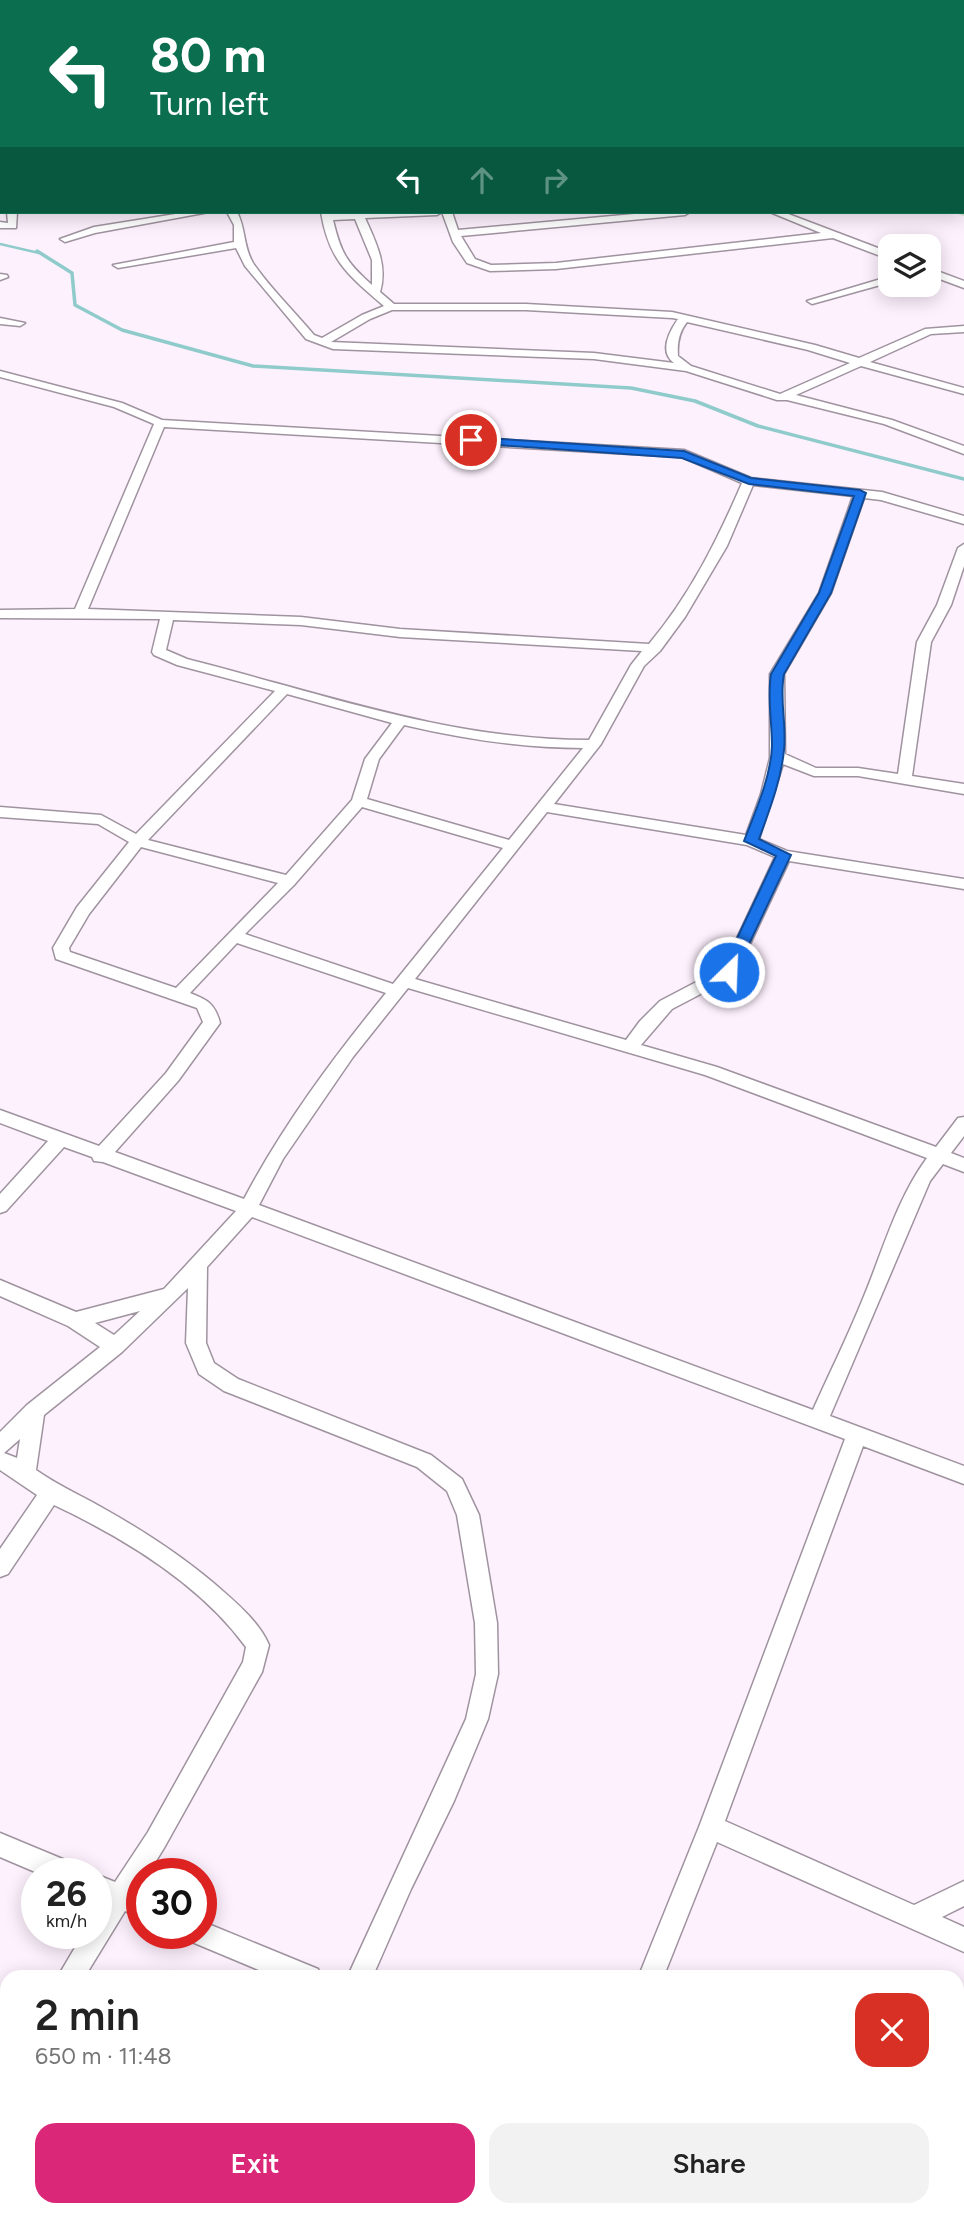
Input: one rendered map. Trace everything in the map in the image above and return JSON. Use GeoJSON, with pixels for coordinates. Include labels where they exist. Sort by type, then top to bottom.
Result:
{"type":"FeatureCollection","features":[{"type":"Feature","properties":{"kind":"street"},"geometry":{"type":"LineString","coordinates":[[0,225],[13,226],[12,214]]}},
{"type":"Feature","properties":{"kind":"street"},"geometry":{"type":"LineString","coordinates":[[65,239],[94,230],[192,214]]}},
{"type":"Feature","properties":{"kind":"street"},"geometry":{"type":"LineString","coordinates":[[233,214],[239,225],[239,244],[249,264],[288,313],[310,337],[321,343],[593,356],[687,368],[781,398],[929,331],[964,329]]}},
{"type":"Feature","properties":{"kind":"street"},"geometry":{"type":"LineString","coordinates":[[376,291],[380,275],[378,258],[358,214],[327,215],[336,252],[353,274],[376,291],[391,307]]}},
{"type":"Feature","properties":{"kind":"street"},"geometry":{"type":"LineString","coordinates":[[448,214],[463,250],[476,265],[502,268],[582,263],[833,235]]}},
{"type":"Feature","properties":{"kind":"street"},"geometry":{"type":"LineString","coordinates":[[457,233],[663,214]]}},
{"type":"Feature","properties":{"kind":"street"},"geometry":{"type":"LineString","coordinates":[[780,214],[878,252]]}},
{"type":"Feature","properties":{"kind":"street"},"geometry":{"type":"LineString","coordinates":[[118,265],[239,244]]}},
{"type":"Feature","properties":{"kind":"street"},"geometry":{"type":"LineString","coordinates":[[941,276],[964,285]]}},
{"type":"Feature","properties":{"kind":"street"},"geometry":{"type":"LineString","coordinates":[[812,301],[878,283]]}},
{"type":"Feature","properties":{"kind":"street"},"geometry":{"type":"LineString","coordinates":[[321,343],[366,317],[391,307],[526,307],[685,317],[811,347],[964,391]]}},
{"type":"Feature","properties":{"kind":"street"},"geometry":{"type":"LineString","coordinates":[[685,317],[677,327],[671,346],[673,358],[687,368]]}},
{"type":"Feature","properties":{"kind":"street"},"geometry":{"type":"LineString","coordinates":[[0,321],[20,323]]}},
{"type":"Feature","properties":{"kind":"street"},"geometry":{"type":"LineString","coordinates":[[0,374],[118,405],[160,423],[684,454],[749,481],[860,493],[915,505],[964,520]]}},
{"type":"Feature","properties":{"kind":"street"},"geometry":{"type":"LineString","coordinates":[[786,396],[888,422],[964,450]]}},
{"type":"Feature","properties":{"kind":"street"},"geometry":{"type":"LineString","coordinates":[[80,613],[160,423]]}},
{"type":"Feature","properties":{"kind":"street"},"geometry":{"type":"LineString","coordinates":[[0,1446],[34,1410],[114,1346],[170,1295],[247,1211],[276,1156],[347,1052],[402,987],[510,845],[594,744],[638,665],[655,648],[721,546],[749,481]]}},
{"type":"Feature","properties":{"kind":"street"},"geometry":{"type":"LineString","coordinates":[[751,841],[765,803],[777,756],[777,674],[825,593],[860,493]]}},
{"type":"Feature","properties":{"kind":"street"},"geometry":{"type":"LineString","coordinates":[[904,780],[924,642],[944,604],[964,548]]}},
{"type":"Feature","properties":{"kind":"street"},"geometry":{"type":"LineString","coordinates":[[0,614],[167,615],[301,621],[400,633],[655,648]]}},
{"type":"Feature","properties":{"kind":"street"},"geometry":{"type":"LineString","coordinates":[[167,615],[158,646],[164,656],[402,719],[533,746],[594,744]]}},
{"type":"Feature","properties":{"kind":"street"},"geometry":{"type":"LineString","coordinates":[[100,1156],[172,1077],[212,1023],[209,1011],[203,1004],[62,955],[61,948],[79,914],[108,874],[198,778],[248,731],[285,688]]}},
{"type":"Feature","properties":{"kind":"street"},"geometry":{"type":"LineString","coordinates":[[178,996],[289,881],[359,801],[372,759],[402,719]]}},
{"type":"Feature","properties":{"kind":"street"},"geometry":{"type":"LineString","coordinates":[[777,756],[814,772],[859,772],[964,789]]}},
{"type":"Feature","properties":{"kind":"street"},"geometry":{"type":"LineString","coordinates":[[359,801],[510,845]]}},
{"type":"Feature","properties":{"kind":"street"},"geometry":{"type":"LineString","coordinates":[[544,807],[751,841],[784,855],[964,884]]}},
{"type":"Feature","properties":{"kind":"street"},"geometry":{"type":"LineString","coordinates":[[0,812],[101,820],[139,842],[289,881]]}},
{"type":"Feature","properties":{"kind":"street"},"geometry":{"type":"LineString","coordinates":[[630,1048],[646,1025],[666,1005],[729,972],[784,855]]}},
{"type":"Feature","properties":{"kind":"street"},"geometry":{"type":"LineString","coordinates":[[234,936],[402,987],[630,1048],[756,1087],[964,1165]]}},
{"type":"Feature","properties":{"kind":"street"},"geometry":{"type":"LineString","coordinates":[[0,1116],[247,1211],[964,1475]]}},
{"type":"Feature","properties":{"kind":"street"},"geometry":{"type":"LineString","coordinates":[[818,1421],[871,1303],[909,1206],[938,1155],[964,1123]]}},
{"type":"Feature","properties":{"kind":"street"},"geometry":{"type":"LineString","coordinates":[[0,1206],[60,1140]]}},
{"type":"Feature","properties":{"kind":"street"},"geometry":{"type":"LineString","coordinates":[[198,1266],[197,1343],[206,1368],[231,1385],[424,1461],[455,1485],[468,1515],[486,1623],[486,1674],[477,1719],[446,1793],[402,1880],[363,1970]]}},
{"type":"Feature","properties":{"kind":"street"},"geometry":{"type":"LineString","coordinates":[[0,1288],[75,1320],[114,1346]]}},
{"type":"Feature","properties":{"kind":"street"},"geometry":{"type":"LineString","coordinates":[[75,1320],[170,1295]]}},
{"type":"Feature","properties":{"kind":"street"},"geometry":{"type":"LineString","coordinates":[[25,1474],[34,1410]]}},
{"type":"Feature","properties":{"kind":"street"},"geometry":{"type":"LineString","coordinates":[[653,1970],[711,1827],[856,1437]]}},
{"type":"Feature","properties":{"kind":"street"},"geometry":{"type":"LineString","coordinates":[[0,1461],[10,1464],[51,1492],[94,1514],[195,1582],[246,1626],[258,1645],[254,1665],[154,1858]]}},
{"type":"Feature","properties":{"kind":"street"},"geometry":{"type":"LineString","coordinates":[[0,1567],[51,1492]]}},
{"type":"Feature","properties":{"kind":"street"},"geometry":{"type":"LineString","coordinates":[[711,1827],[964,1940]]}},
{"type":"Feature","properties":{"kind":"street"},"geometry":{"type":"LineString","coordinates":[[0,1845],[30,1858]]}},
{"type":"Feature","properties":{"kind":"street"},"geometry":{"type":"LineString","coordinates":[[915,1918],[964,1893]]}},
{"type":"Feature","properties":{"kind":"street"},"geometry":{"type":"LineString","coordinates":[[76,1970],[126,1908]]}},
{"type":"Feature","properties":{"kind":"street"},"geometry":{"type":"LineString","coordinates":[[217,1940],[290,1970]]}},
{"type":"Feature","properties":{"kind":"waterway"},"geometry":{"type":"LineString","coordinates":[[0,244],[39,253]]}},
{"type":"Feature","properties":{"kind":"waterway"},"geometry":{"type":"LineString","coordinates":[[37,251],[72,273],[75,305],[122,330],[253,366],[631,388],[695,401],[758,426],[964,479]]}},
{"type":"Feature","properties":{"kind":"route"},"geometry":{"type":"LineString","coordinates":[[471,440],[684,454],[749,481],[860,493],[825,593],[777,674],[775,688],[778,749],[765,803],[751,841],[784,855],[729,972]]}}]}
